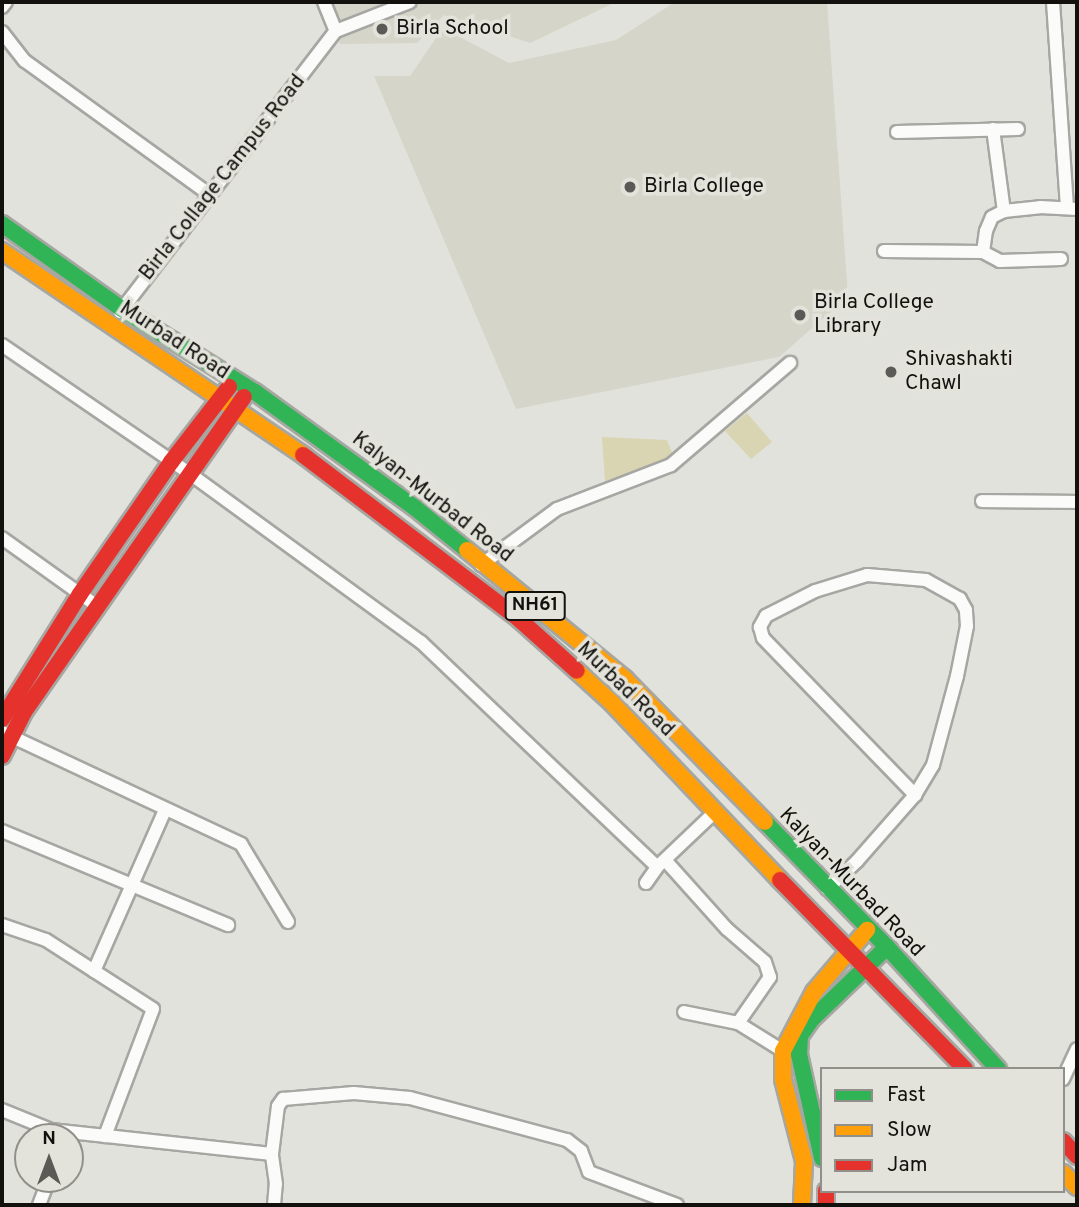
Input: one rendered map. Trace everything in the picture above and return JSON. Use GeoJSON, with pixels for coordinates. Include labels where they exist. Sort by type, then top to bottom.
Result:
{"type":"FeatureCollection","features":[{"type":"Feature","properties":{"kind":"main road","name":"Kalyan-Murbad Road"},"geometry":{"type":"LineString","coordinates":[[2,225],[122,309],[250,389],[414,507],[625,679],[867,930],[887,947],[996,1067]]}},
{"type":"Feature","properties":{"kind":"main road","name":"Murbad Road"},"geometry":{"type":"LineString","coordinates":[[2,251],[222,397],[520,620],[612,703],[847,951],[963,1067]]}},
{"type":"Feature","properties":{"kind":"main road"},"geometry":{"type":"LineString","coordinates":[[2,719],[80,594],[171,462],[234,379]]}},
{"type":"Feature","properties":{"kind":"main road"},"geometry":{"type":"LineString","coordinates":[[2,756],[6,734],[250,389]]}},
{"type":"Feature","properties":{"kind":"main road"},"geometry":{"type":"LineString","coordinates":[[802,1205],[804,1161],[783,1079],[783,1051],[814,992],[867,930]]}},
{"type":"Feature","properties":{"kind":"main road"},"geometry":{"type":"LineString","coordinates":[[820,1148],[799,1054],[800,1036],[811,1020],[887,947]]}},
{"type":"Feature","properties":{"kind":"main road"},"geometry":{"type":"LineString","coordinates":[[795,1126],[814,1120]]}},
{"type":"Feature","properties":{"kind":"main road"},"geometry":{"type":"LineString","coordinates":[[1065,1143],[1077,1156]]}},
{"type":"Feature","properties":{"kind":"street"},"geometry":{"type":"LineString","coordinates":[[2,7],[6,2]]}},
{"type":"Feature","properties":{"kind":"street"},"geometry":{"type":"LineString","coordinates":[[324,2],[336,31],[410,2]]}},
{"type":"Feature","properties":{"kind":"street"},"geometry":{"type":"LineString","coordinates":[[983,252],[985,231],[992,217],[1004,211],[1072,208],[1053,2]]}},
{"type":"Feature","properties":{"kind":"street","name":"Birla Collage Campus Road"},"geometry":{"type":"LineString","coordinates":[[111,324],[336,31]]}},
{"type":"Feature","properties":{"kind":"street"},"geometry":{"type":"LineString","coordinates":[[2,32],[25,61],[210,195]]}},
{"type":"Feature","properties":{"kind":"street"},"geometry":{"type":"LineString","coordinates":[[897,132],[1018,128]]}},
{"type":"Feature","properties":{"kind":"street"},"geometry":{"type":"LineString","coordinates":[[993,129],[1004,211]]}},
{"type":"Feature","properties":{"kind":"street"},"geometry":{"type":"LineString","coordinates":[[884,251],[983,252],[1000,261],[1060,258]]}},
{"type":"Feature","properties":{"kind":"street"},"geometry":{"type":"LineString","coordinates":[[2,345],[189,473],[421,642],[765,962],[770,977],[738,1023]]}},
{"type":"Feature","properties":{"kind":"street"},"geometry":{"type":"LineString","coordinates":[[468,581],[483,563],[557,509],[671,465],[790,363]]}},
{"type":"Feature","properties":{"kind":"street"},"geometry":{"type":"LineString","coordinates":[[982,500],[1077,502]]}},
{"type":"Feature","properties":{"kind":"street"},"geometry":{"type":"LineString","coordinates":[[2,538],[97,606]]}},
{"type":"Feature","properties":{"kind":"street"},"geometry":{"type":"LineString","coordinates":[[827,889],[857,861],[915,795],[933,765],[951,701],[967,626],[966,610],[960,599],[926,580],[867,575],[815,591],[766,616],[760,627],[763,638],[915,795]]}},
{"type":"Feature","properties":{"kind":"street"},"geometry":{"type":"LineString","coordinates":[[6,734],[241,844],[288,922]]}},
{"type":"Feature","properties":{"kind":"street"},"geometry":{"type":"LineString","coordinates":[[94,971],[165,810]]}},
{"type":"Feature","properties":{"kind":"street"},"geometry":{"type":"LineString","coordinates":[[646,883],[661,864],[715,812]]}},
{"type":"Feature","properties":{"kind":"street"},"geometry":{"type":"LineString","coordinates":[[2,831],[228,925]]}},
{"type":"Feature","properties":{"kind":"street"},"geometry":{"type":"LineString","coordinates":[[2,925],[46,940],[153,1009],[105,1136]]}},
{"type":"Feature","properties":{"kind":"street"},"geometry":{"type":"LineString","coordinates":[[684,1012],[738,1023],[783,1051]]}},
{"type":"Feature","properties":{"kind":"street"},"geometry":{"type":"LineString","coordinates":[[1065,1075],[1077,1049]]}},
{"type":"Feature","properties":{"kind":"street"},"geometry":{"type":"LineString","coordinates":[[274,1205],[276,1184],[272,1154],[278,1106],[283,1099],[379,1093],[410,1098],[567,1140],[582,1151],[589,1172],[677,1205]]}},
{"type":"Feature","properties":{"kind":"street"},"geometry":{"type":"LineString","coordinates":[[2,1110],[30,1123]]}},
{"type":"Feature","properties":{"kind":"street"},"geometry":{"type":"LineString","coordinates":[[84,1135],[272,1154]]}},
{"type":"Feature","properties":{"kind":"shaded area","name":"Birla School"},"geometry":{"type":"Polygon","coordinates":[[[324,2],[616,2],[530,43],[444,15],[417,43],[340,44],[324,2]]]}},
{"type":"Feature","properties":{"kind":"shaded area","name":"Birla College"},"geometry":{"type":"Polygon","coordinates":[[[675,2],[827,2],[848,297],[779,357],[516,409],[374,76],[410,76],[443,28],[509,63],[616,40],[675,2]]]}},
{"type":"Feature","properties":{"kind":"shaded area"},"geometry":{"type":"Polygon","coordinates":[[[747,413],[772,442],[751,459],[725,431],[747,413]]]}},
{"type":"Feature","properties":{"kind":"shaded area"},"geometry":{"type":"Polygon","coordinates":[[[602,437],[667,440],[673,455],[668,460],[605,481],[602,437]]]}},
{"type":"Feature","properties":{"kind":"traffic: fast"},"geometry":{"type":"LineString","coordinates":[[2,224],[122,309],[255,392],[414,507],[467,550]]}},
{"type":"Feature","properties":{"kind":"traffic: fast"},"geometry":{"type":"LineString","coordinates":[[765,822],[887,947],[996,1067]]}},
{"type":"Feature","properties":{"kind":"traffic: fast"},"geometry":{"type":"LineString","coordinates":[[820,1149],[799,1054],[800,1036],[811,1020],[887,947]]}},
{"type":"Feature","properties":{"kind":"traffic: slow"},"geometry":{"type":"LineString","coordinates":[[2,251],[303,455]]}},
{"type":"Feature","properties":{"kind":"traffic: slow"},"geometry":{"type":"LineString","coordinates":[[467,550],[625,679],[765,822]]}},
{"type":"Feature","properties":{"kind":"traffic: slow"},"geometry":{"type":"LineString","coordinates":[[577,671],[612,703],[780,880]]}},
{"type":"Feature","properties":{"kind":"traffic: slow"},"geometry":{"type":"LineString","coordinates":[[802,1205],[804,1161],[783,1079],[783,1051],[814,992],[867,930]]}},
{"type":"Feature","properties":{"kind":"traffic: slow"},"geometry":{"type":"LineString","coordinates":[[1065,1175],[1077,1187]]}},
{"type":"Feature","properties":{"kind":"traffic: jam"},"geometry":{"type":"LineString","coordinates":[[2,719],[80,594],[171,462],[229,387]]}},
{"type":"Feature","properties":{"kind":"traffic: jam"},"geometry":{"type":"LineString","coordinates":[[2,756],[24,712],[244,397]]}},
{"type":"Feature","properties":{"kind":"traffic: jam"},"geometry":{"type":"LineString","coordinates":[[303,455],[520,620],[577,671]]}},
{"type":"Feature","properties":{"kind":"traffic: jam"},"geometry":{"type":"LineString","coordinates":[[780,880],[963,1067]]}},
{"type":"Feature","properties":{"kind":"traffic: jam"},"geometry":{"type":"LineString","coordinates":[[1065,1143],[1077,1156]]}},
{"type":"Feature","properties":{"kind":"traffic: jam"},"geometry":{"type":"LineString","coordinates":[[826,1193],[826,1205]]}},
{"type":"Feature","properties":{"kind":"place","name":"Birla School"},"geometry":{"type":"Point","coordinates":[382,29]}},
{"type":"Feature","properties":{"kind":"place","name":"Birla College"},"geometry":{"type":"Point","coordinates":[630,187]}},
{"type":"Feature","properties":{"kind":"place","name":"Birla College Library"},"geometry":{"type":"Point","coordinates":[800,315]}},
{"type":"Feature","properties":{"kind":"place","name":"Shivashakti Chawl"},"geometry":{"type":"Point","coordinates":[891,372]}}]}
